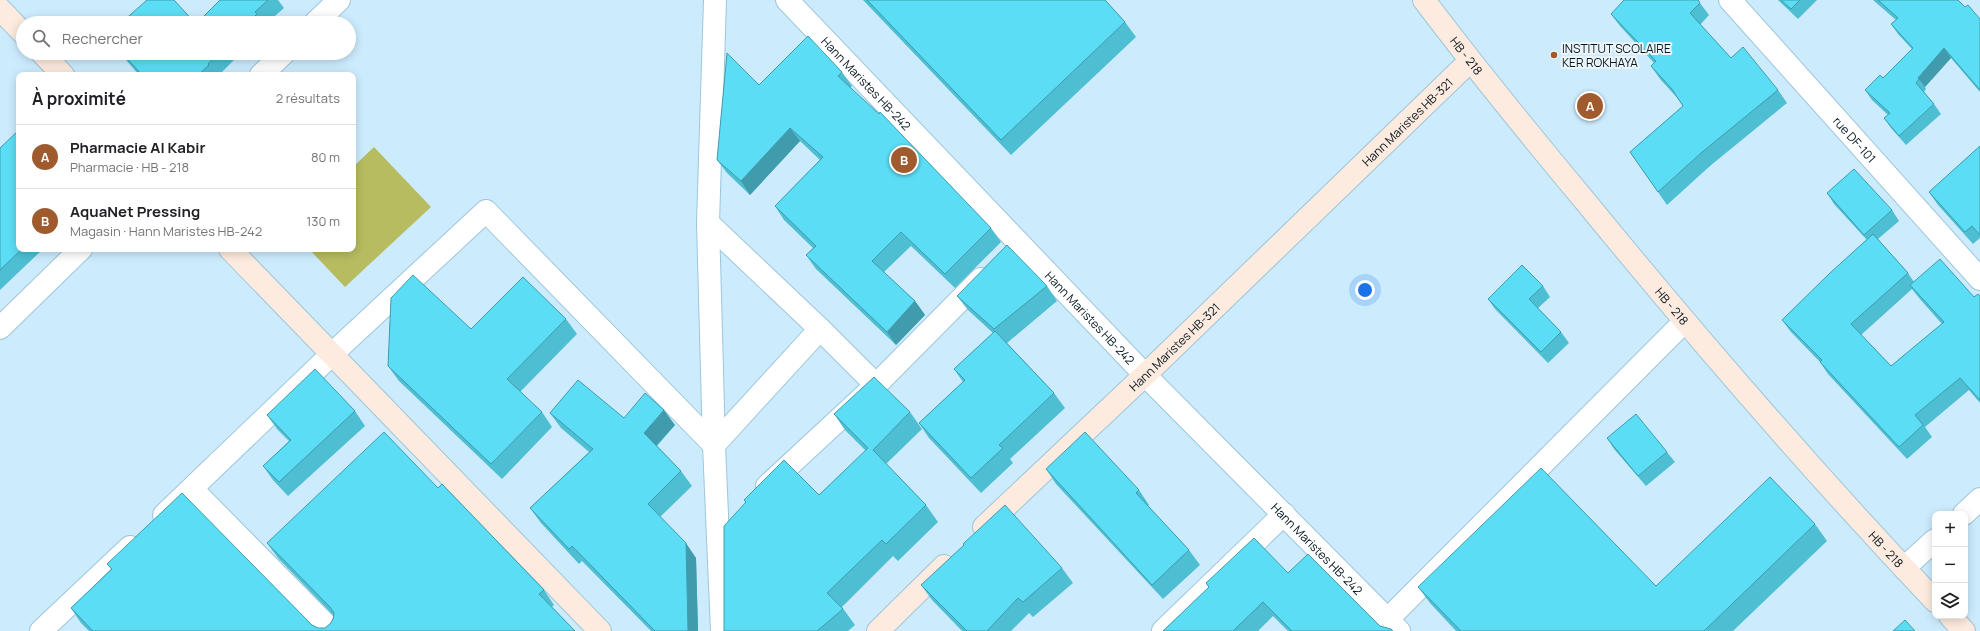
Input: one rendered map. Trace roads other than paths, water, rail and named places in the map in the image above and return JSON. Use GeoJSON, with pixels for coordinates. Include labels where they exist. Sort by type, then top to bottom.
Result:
{"type":"FeatureCollection","features":[{"type":"Feature","properties":{"kind":"street"},"geometry":{"type":"LineString","coordinates":[[0,6],[6,0]]}},
{"type":"Feature","properties":{"kind":"street"},"geometry":{"type":"LineString","coordinates":[[322,16],[339,0]]}},
{"type":"Feature","properties":{"kind":"street"},"geometry":{"type":"LineString","coordinates":[[714,0],[708,223],[714,445],[722,631]]}},
{"type":"Feature","properties":{"kind":"street","name":"Hann Maristes HB-242"},"geometry":{"type":"LineString","coordinates":[[786,0],[1019,241],[1145,375],[1393,625]]}},
{"type":"Feature","properties":{"kind":"street","name":"HB - 218"},"geometry":{"type":"LineString","coordinates":[[1424,0],[1470,61],[1684,322],[1790,443],[1932,598]]}},
{"type":"Feature","properties":{"kind":"street","name":"rue DF-101"},"geometry":{"type":"LineString","coordinates":[[1730,0],[1980,279]]}},
{"type":"Feature","properties":{"kind":"street"},"geometry":{"type":"LineString","coordinates":[[0,9],[16,26]]}},
{"type":"Feature","properties":{"kind":"street"},"geometry":{"type":"LineString","coordinates":[[49,60],[60,72]]}},
{"type":"Feature","properties":{"kind":"street"},"geometry":{"type":"LineString","coordinates":[[264,72],[277,60]]}},
{"type":"Feature","properties":{"kind":"street","name":"Hann Maristes HB-321"},"geometry":{"type":"LineString","coordinates":[[878,631],[1470,61]]}},
{"type":"Feature","properties":{"kind":"street"},"geometry":{"type":"LineString","coordinates":[[41,631],[192,489],[332,354],[486,211],[714,445]]}},
{"type":"Feature","properties":{"kind":"street"},"geometry":{"type":"LineString","coordinates":[[708,223],[820,329],[876,385]]}},
{"type":"Feature","properties":{"kind":"street"},"geometry":{"type":"LineString","coordinates":[[753,499],[876,385],[1019,241]]}},
{"type":"Feature","properties":{"kind":"street"},"geometry":{"type":"LineString","coordinates":[[0,328],[78,252]]}},
{"type":"Feature","properties":{"kind":"street"},"geometry":{"type":"LineString","coordinates":[[233,252],[600,631]]}},
{"type":"Feature","properties":{"kind":"street"},"geometry":{"type":"LineString","coordinates":[[1393,625],[1684,322]]}},
{"type":"Feature","properties":{"kind":"street"},"geometry":{"type":"LineString","coordinates":[[714,445],[820,329]]}},
{"type":"Feature","properties":{"kind":"street"},"geometry":{"type":"LineString","coordinates":[[192,489],[321,627]]}},
{"type":"Feature","properties":{"kind":"street"},"geometry":{"type":"LineString","coordinates":[[1967,511],[1980,499]]}},
{"type":"Feature","properties":{"kind":"street"},"geometry":{"type":"LineString","coordinates":[[1163,631],[1284,514]]}},
{"type":"Feature","properties":{"kind":"street"},"geometry":{"type":"LineString","coordinates":[[718,532],[736,516]]}},
{"type":"Feature","properties":{"kind":"street"},"geometry":{"type":"LineString","coordinates":[[1904,568],[1932,543]]}},
{"type":"Feature","properties":{"kind":"street"},"geometry":{"type":"LineString","coordinates":[[1953,619],[1964,631]]}},
{"type":"Feature","properties":{"kind":"place","name":"INSTITUT SCOLAIRE KER ROKHAYA"},"geometry":{"type":"Point","coordinates":[1554,55]}},
{"type":"Feature","properties":{"kind":"place","name":"Pharmacie Al Kabir"},"geometry":{"type":"Point","coordinates":[1590,106]}},
{"type":"Feature","properties":{"kind":"place","name":"AquaNet Pressing"},"geometry":{"type":"Point","coordinates":[904,160]}}]}
